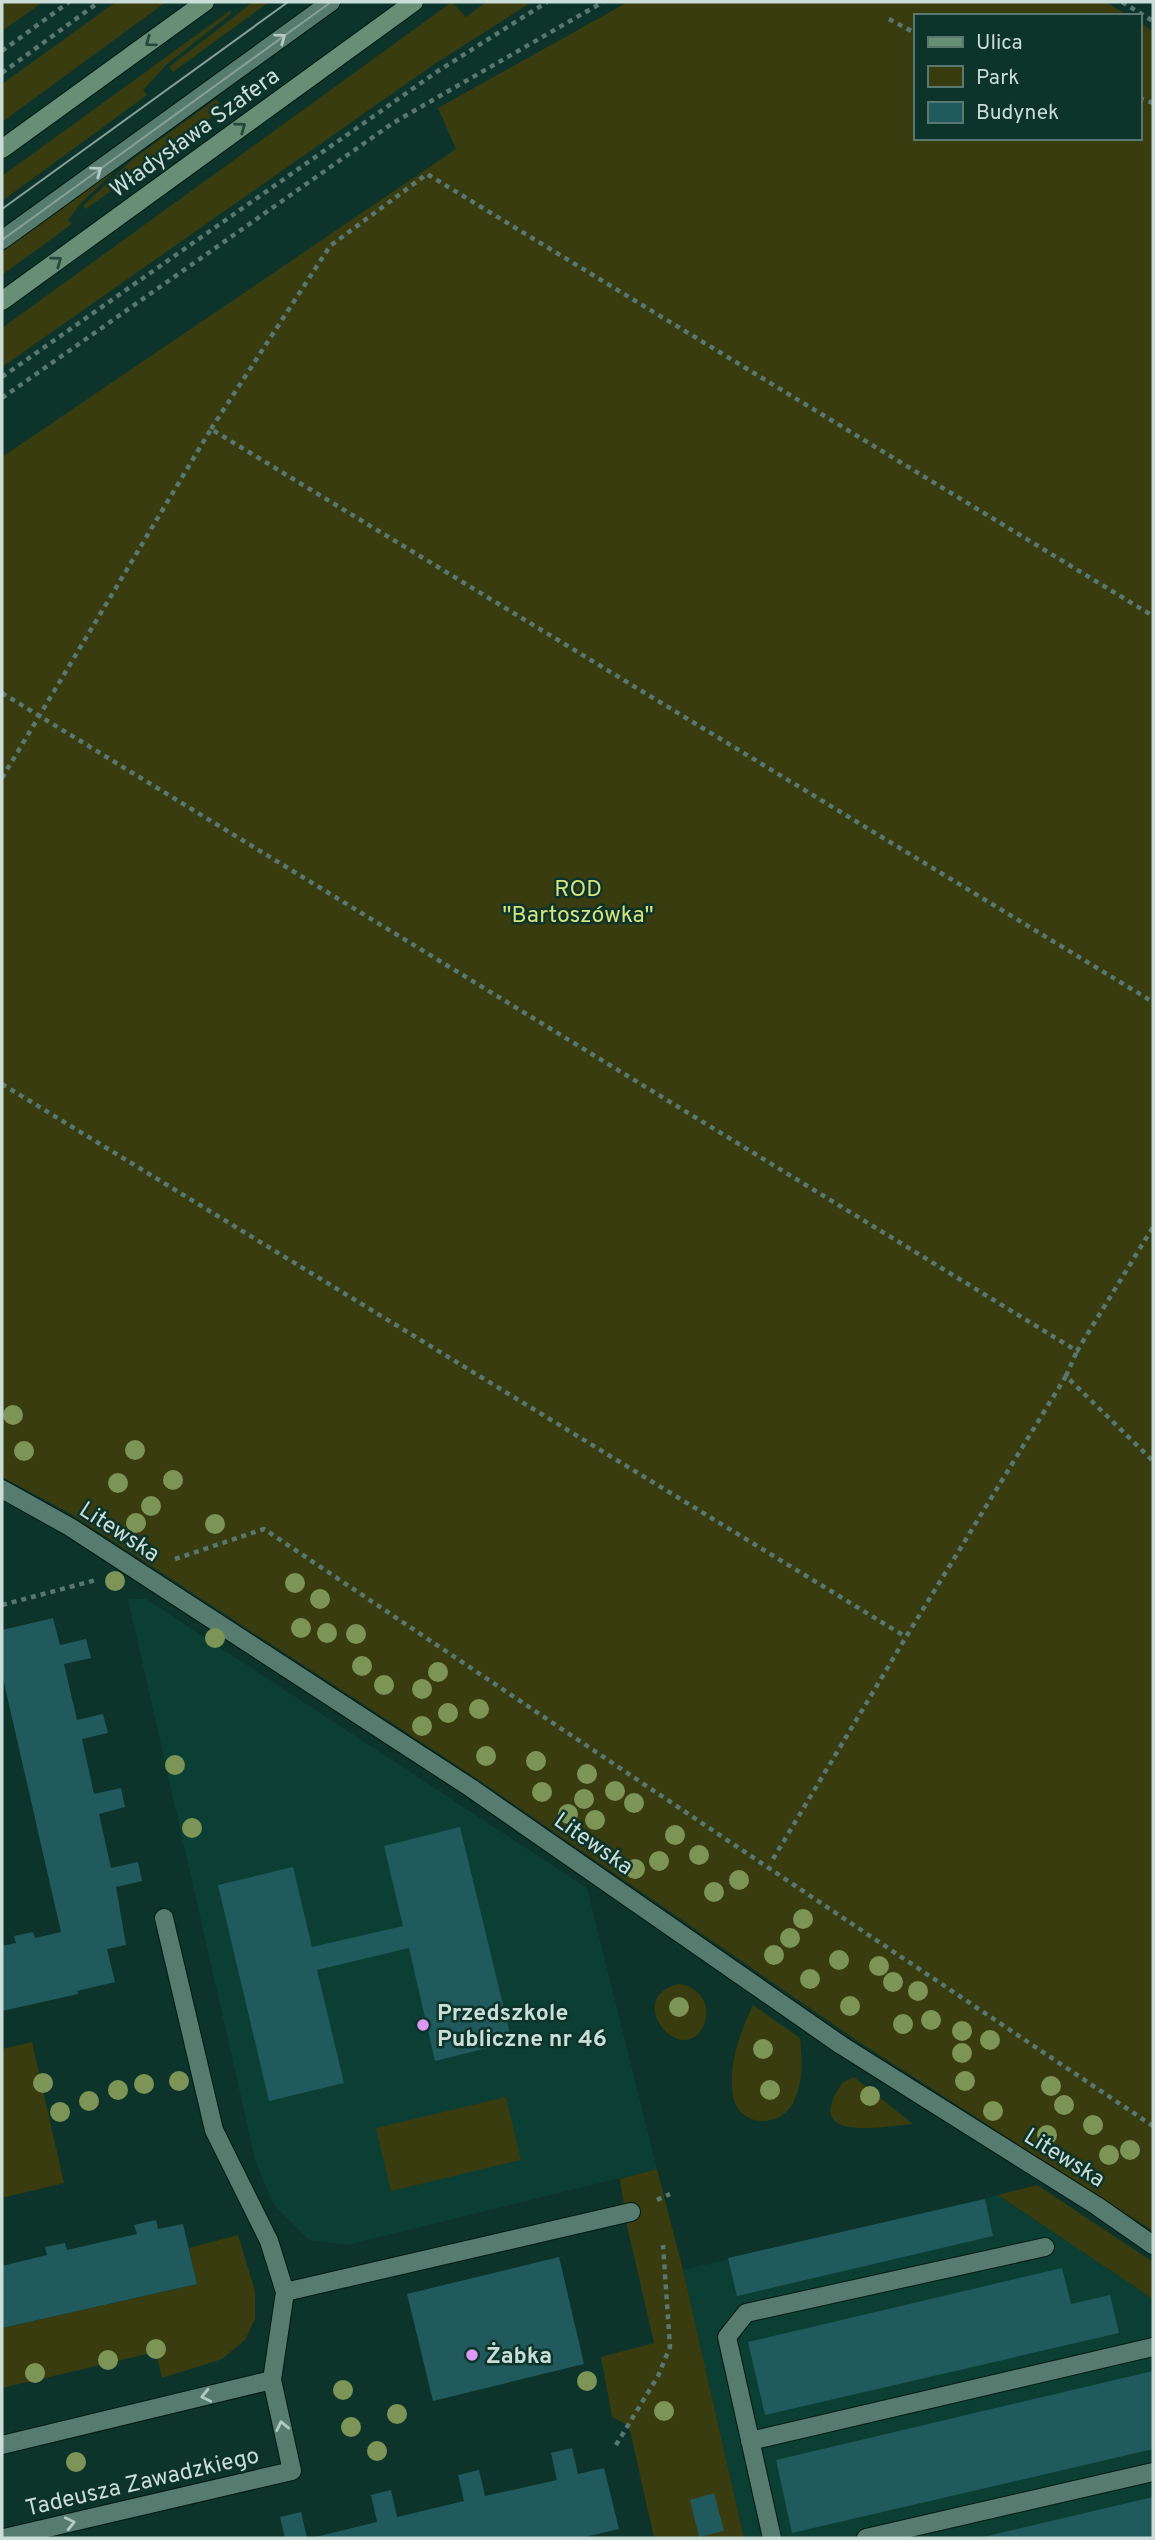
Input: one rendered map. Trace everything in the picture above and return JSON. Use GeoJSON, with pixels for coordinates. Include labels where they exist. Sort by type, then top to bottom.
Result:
{"type":"FeatureCollection","features":[{"type":"Feature","properties":{"kind":"main road"},"geometry":{"type":"LineString","coordinates":[[2,149],[205,2]]}},
{"type":"Feature","properties":{"kind":"main road","name":"Władysława Szafera"},"geometry":{"type":"LineString","coordinates":[[2,301],[414,2]]}},
{"type":"Feature","properties":{"kind":"street"},"geometry":{"type":"LineString","coordinates":[[2,240],[331,2]]}},
{"type":"Feature","properties":{"kind":"street","name":"Litewska"},"geometry":{"type":"LineString","coordinates":[[2,1489],[70,1527],[471,1788],[841,2045],[1097,2206],[1153,2245]]}},
{"type":"Feature","properties":{"kind":"street"},"geometry":{"type":"LineString","coordinates":[[2,2445],[272,2380],[285,2292],[269,2241],[214,2130],[164,1918]]}},
{"type":"Feature","properties":{"kind":"street"},"geometry":{"type":"LineString","coordinates":[[285,2292],[631,2213]]}},
{"type":"Feature","properties":{"kind":"street"},"geometry":{"type":"LineString","coordinates":[[772,2538],[727,2337],[746,2313],[1045,2247]]}},
{"type":"Feature","properties":{"kind":"street"},"geometry":{"type":"LineString","coordinates":[[750,2441],[1153,2347]]}},
{"type":"Feature","properties":{"kind":"street","name":"Tadeusza Zawadzkiego"},"geometry":{"type":"LineString","coordinates":[[4,2538],[292,2471],[272,2380]]}},
{"type":"Feature","properties":{"kind":"street"},"geometry":{"type":"LineString","coordinates":[[866,2538],[1153,2472]]}},
{"type":"Feature","properties":{"kind":"path"},"geometry":{"type":"LineString","coordinates":[[2,51],[69,2]]}},
{"type":"Feature","properties":{"kind":"path"},"geometry":{"type":"LineString","coordinates":[[2,73],[99,2]]}},
{"type":"Feature","properties":{"kind":"path"},"geometry":{"type":"LineString","coordinates":[[2,377],[438,71],[547,2]]}},
{"type":"Feature","properties":{"kind":"path"},"geometry":{"type":"LineString","coordinates":[[2,398],[393,122],[603,2]]}},
{"type":"Feature","properties":{"kind":"path"},"geometry":{"type":"LineString","coordinates":[[1122,2],[1153,21]]}},
{"type":"Feature","properties":{"kind":"path"},"geometry":{"type":"LineString","coordinates":[[889,19],[914,32]]}},
{"type":"Feature","properties":{"kind":"path"},"geometry":{"type":"LineString","coordinates":[[2,778],[211,429],[330,246],[427,174],[1153,616]]}},
{"type":"Feature","properties":{"kind":"path"},"geometry":{"type":"LineString","coordinates":[[211,429],[1153,1002]]}},
{"type":"Feature","properties":{"kind":"path"},"geometry":{"type":"LineString","coordinates":[[2,693],[1077,1352]]}},
{"type":"Feature","properties":{"kind":"path"},"geometry":{"type":"LineString","coordinates":[[2,1084],[906,1637]]}},
{"type":"Feature","properties":{"kind":"path"},"geometry":{"type":"LineString","coordinates":[[774,1859],[1153,1227]]}},
{"type":"Feature","properties":{"kind":"path"},"geometry":{"type":"LineString","coordinates":[[1066,1376],[1153,1461]]}},
{"type":"Feature","properties":{"kind":"path"},"geometry":{"type":"LineString","coordinates":[[2,1605],[83,1583],[139,1572],[264,1529],[1153,2126]]}},
{"type":"Feature","properties":{"kind":"path"},"geometry":{"type":"LineString","coordinates":[[615,2445],[659,2376],[670,2347],[663,2245]]}},
{"type":"Feature","properties":{"kind":"shaded area","name":"Przedszkole Publiczne nr 46"},"geometry":{"type":"Polygon","coordinates":[[[128,1599],[146,1599],[587,1888],[657,2169],[347,2245],[309,2240],[274,2205],[256,2163],[128,1599]]]}},
{"type":"Feature","properties":{"kind":"shaded area"},"geometry":{"type":"Polygon","coordinates":[[[998,2195],[1153,2299],[1153,2538],[744,2538],[683,2270],[998,2195]]]}},
{"type":"Feature","properties":{"kind":"green space"},"geometry":{"type":"Polygon","coordinates":[[[2,2],[43,2],[2,31],[2,2]]]}},
{"type":"Feature","properties":{"kind":"green space"},"geometry":{"type":"Polygon","coordinates":[[[116,2],[166,2],[2,122],[2,84],[116,2]]]}},
{"type":"Feature","properties":{"kind":"green space"},"geometry":{"type":"Polygon","coordinates":[[[253,2],[269,2],[173,72],[169,67],[253,2]]]}},
{"type":"Feature","properties":{"kind":"green space"},"geometry":{"type":"Polygon","coordinates":[[[452,2],[466,17],[486,2],[532,2],[436,63],[2,367],[2,328],[452,2]]]}},
{"type":"Feature","properties":{"kind":"green space","name":"ROD \"Bartoszówka\""},"geometry":{"type":"Polygon","coordinates":[[[628,2],[1106,2],[1126,14],[914,14],[914,140],[1141,140],[1141,23],[1153,31],[1153,2231],[859,2042],[470,1774],[73,1515],[2,1477],[2,457],[456,149],[438,108],[628,2]]]}},
{"type":"Feature","properties":{"kind":"green space"},"geometry":{"type":"Polygon","coordinates":[[[231,10],[232,13],[167,64],[143,90],[147,95],[2,201],[2,176],[231,10]]]}},
{"type":"Feature","properties":{"kind":"green space"},"geometry":{"type":"Polygon","coordinates":[[[216,99],[223,109],[86,209],[83,206],[133,159],[216,99]]]}},
{"type":"Feature","properties":{"kind":"green space"},"geometry":{"type":"Polygon","coordinates":[[[122,164],[81,203],[68,220],[72,224],[2,275],[2,251],[122,164]]]}},
{"type":"Feature","properties":{"kind":"green space"},"geometry":{"type":"Polygon","coordinates":[[[679,1984],[698,1993],[703,1999],[706,2012],[703,2027],[693,2038],[682,2040],[670,2035],[655,2014],[655,2002],[663,1991],[679,1984]]]}},
{"type":"Feature","properties":{"kind":"green space"},"geometry":{"type":"Polygon","coordinates":[[[753,2005],[800,2038],[801,2071],[797,2095],[787,2111],[771,2120],[753,2120],[745,2116],[738,2109],[732,2088],[736,2051],[753,2005]]]}},
{"type":"Feature","properties":{"kind":"green space"},"geometry":{"type":"Polygon","coordinates":[[[32,2042],[64,2183],[2,2198],[2,2049],[32,2042]]]}},
{"type":"Feature","properties":{"kind":"green space"},"geometry":{"type":"Polygon","coordinates":[[[854,2077],[913,2124],[865,2128],[838,2123],[831,2115],[832,2101],[843,2082],[854,2077]]]}},
{"type":"Feature","properties":{"kind":"green space"},"geometry":{"type":"Polygon","coordinates":[[[506,2097],[521,2160],[391,2191],[376,2128],[506,2097]]]}},
{"type":"Feature","properties":{"kind":"green space"},"geometry":{"type":"Polygon","coordinates":[[[657,2169],[683,2270],[744,2538],[654,2538],[629,2426],[612,2417],[601,2357],[654,2343],[627,2226],[620,2179],[657,2169]]]}},
{"type":"Feature","properties":{"kind":"green space"},"geometry":{"type":"Polygon","coordinates":[[[1037,2185],[1153,2262],[1153,2299],[998,2195],[1037,2185]]]}},
{"type":"Feature","properties":{"kind":"green space"},"geometry":{"type":"Polygon","coordinates":[[[238,2235],[255,2291],[255,2319],[245,2340],[222,2359],[162,2378],[156,2352],[2,2388],[2,2328],[197,2284],[189,2248],[238,2235]]]}},
{"type":"Feature","properties":{"kind":"building"},"geometry":{"type":"Polygon","coordinates":[[[53,1618],[60,1645],[86,1639],[91,1658],[64,1664],[77,1720],[103,1714],[108,1733],[82,1739],[94,1794],[121,1788],[125,1807],[99,1814],[111,1868],[138,1862],[142,1881],[116,1887],[126,1945],[107,1949],[115,1982],[77,1991],[78,1994],[2,2011],[2,1946],[16,1943],[14,1936],[33,1932],[35,1938],[61,1932],[2,1674],[2,1630],[53,1618]]]}},
{"type":"Feature","properties":{"kind":"building"},"geometry":{"type":"Polygon","coordinates":[[[460,1827],[512,2042],[435,2061],[409,1948],[317,1970],[344,2083],[269,2101],[218,1885],[293,1867],[312,1947],[403,1926],[384,1846],[460,1827]]]}},
{"type":"Feature","properties":{"kind":"building"},"geometry":{"type":"Polygon","coordinates":[[[985,2199],[993,2236],[737,2296],[728,2258],[985,2199]]]}},
{"type":"Feature","properties":{"kind":"building"},"geometry":{"type":"Polygon","coordinates":[[[156,2220],[158,2229],[183,2224],[197,2284],[2,2328],[2,2266],[47,2255],[45,2247],[65,2243],[67,2250],[137,2234],[134,2225],[156,2220]]]}},
{"type":"Feature","properties":{"kind":"building"},"geometry":{"type":"Polygon","coordinates":[[[559,2257],[584,2364],[433,2401],[407,2294],[559,2257]]]}},
{"type":"Feature","properties":{"kind":"building"},"geometry":{"type":"Polygon","coordinates":[[[1062,2268],[1071,2304],[1110,2295],[1119,2333],[765,2415],[748,2342],[1062,2268]]]}},
{"type":"Feature","properties":{"kind":"building"},"geometry":{"type":"Polygon","coordinates":[[[1153,2371],[1153,2449],[792,2533],[776,2460],[1153,2371]]]}},
{"type":"Feature","properties":{"kind":"building"},"geometry":{"type":"Polygon","coordinates":[[[572,2448],[578,2474],[604,2468],[619,2529],[580,2538],[311,2538],[377,2522],[371,2495],[391,2490],[397,2517],[464,2501],[458,2475],[479,2470],[485,2496],[557,2480],[551,2453],[572,2448]]]}},
{"type":"Feature","properties":{"kind":"building"},"geometry":{"type":"Polygon","coordinates":[[[714,2493],[724,2531],[699,2537],[690,2500],[714,2493]]]}},
{"type":"Feature","properties":{"kind":"building"},"geometry":{"type":"Polygon","coordinates":[[[1153,2497],[1153,2538],[983,2538],[983,2537],[1153,2497]]]}},
{"type":"Feature","properties":{"kind":"building"},"geometry":{"type":"Polygon","coordinates":[[[301,2512],[307,2538],[285,2538],[280,2517],[301,2512]]]}},
{"type":"Feature","properties":{"kind":"tram line"},"geometry":{"type":"LineString","coordinates":[[2,209],[288,2]]}},
{"type":"Feature","properties":{"kind":"tram line"},"geometry":{"type":"LineString","coordinates":[[2,240],[331,2]]}},
{"type":"Feature","properties":{"kind":"place","name":"Przedszkole Publiczne nr 46"},"geometry":{"type":"Point","coordinates":[423,2025]}},
{"type":"Feature","properties":{"kind":"place","name":"Żabka"},"geometry":{"type":"Point","coordinates":[472,2355]}}]}
